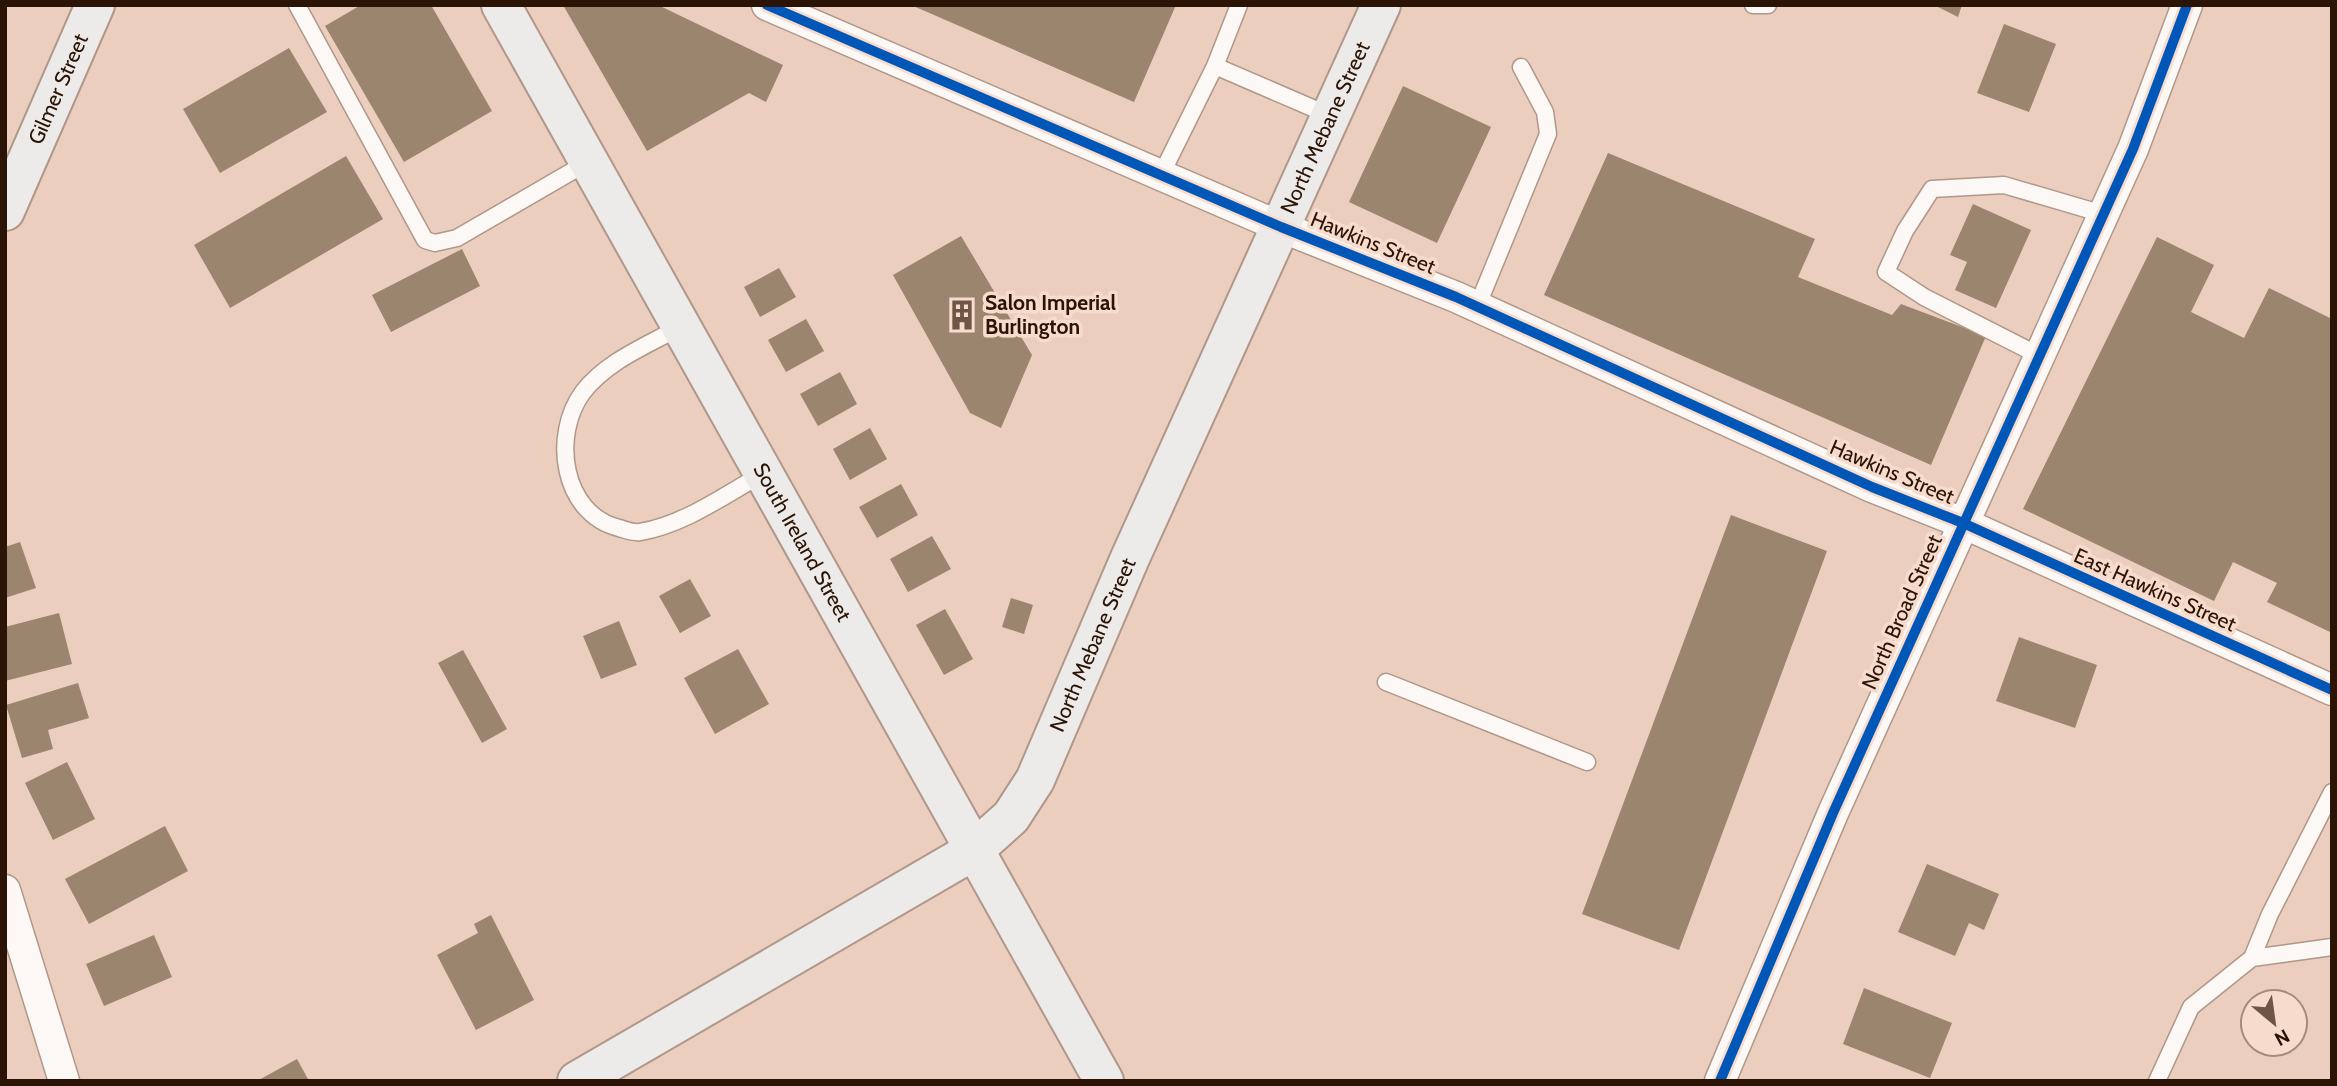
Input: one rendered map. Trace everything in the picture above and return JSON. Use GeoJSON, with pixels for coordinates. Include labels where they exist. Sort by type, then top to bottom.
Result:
{"type":"FeatureCollection","features":[{"type":"Feature","properties":{"kind":"street","name":"Gilmer Street"},"geometry":{"type":"LineString","coordinates":[[5,211],[95,5]]}},
{"type":"Feature","properties":{"kind":"street","name":"South Ireland Street"},"geometry":{"type":"LineString","coordinates":[[501,5],[1104,1081]]}},
{"type":"Feature","properties":{"kind":"street","name":"Hawkins Street"},"geometry":{"type":"LineString","coordinates":[[766,5],[1281,227],[1477,307],[1872,487],[1963,523]]}},
{"type":"Feature","properties":{"kind":"street","name":"North Mebane Street"},"geometry":{"type":"LineString","coordinates":[[577,1081],[973,851],[1011,817],[1035,780],[1135,547],[1381,5]]}},
{"type":"Feature","properties":{"kind":"street","name":"North Broad Street"},"geometry":{"type":"LineString","coordinates":[[1720,1081],[1833,813],[2133,149],[2187,5]]}},
{"type":"Feature","properties":{"kind":"street","name":"East Hawkins Street"},"geometry":{"type":"LineString","coordinates":[[1963,523],[2332,690]]}},
{"type":"Feature","properties":{"kind":"street"},"geometry":{"type":"LineString","coordinates":[[5,890],[64,1081]]}},
{"type":"Feature","properties":{"kind":"lane"},"geometry":{"type":"LineString","coordinates":[[297,5],[425,240],[435,243],[457,238],[588,162]]}},
{"type":"Feature","properties":{"kind":"lane"},"geometry":{"type":"LineString","coordinates":[[1161,175],[1215,66],[1239,5]]}},
{"type":"Feature","properties":{"kind":"lane"},"geometry":{"type":"LineString","coordinates":[[1753,5],[1768,5]]}},
{"type":"Feature","properties":{"kind":"lane"},"geometry":{"type":"LineString","coordinates":[[1215,66],[1331,116]]}},
{"type":"Feature","properties":{"kind":"lane"},"geometry":{"type":"LineString","coordinates":[[1477,307],[1548,134],[1545,112],[1521,67]]}},
{"type":"Feature","properties":{"kind":"lane"},"geometry":{"type":"LineString","coordinates":[[2040,356],[1924,297],[1886,272],[1905,231],[1932,189],[2004,185],[2103,214]]}},
{"type":"Feature","properties":{"kind":"lane"},"geometry":{"type":"LineString","coordinates":[[680,327],[605,369],[582,394],[569,425],[564,460],[574,491],[590,514],[607,525],[637,533],[671,523],[764,473]]}},
{"type":"Feature","properties":{"kind":"lane"},"geometry":{"type":"LineString","coordinates":[[1386,682],[1587,761]]}},
{"type":"Feature","properties":{"kind":"lane"},"geometry":{"type":"LineString","coordinates":[[2157,1081],[2191,1007],[2252,958],[2270,914],[2332,792]]}},
{"type":"Feature","properties":{"kind":"lane"},"geometry":{"type":"LineString","coordinates":[[2252,958],[2332,947]]}},
{"type":"Feature","properties":{"kind":"building"},"geometry":{"type":"Polygon","coordinates":[[[361,5],[431,5],[492,111],[404,162],[325,26],[361,5]]]}},
{"type":"Feature","properties":{"kind":"building"},"geometry":{"type":"Polygon","coordinates":[[[563,5],[658,5],[783,65],[766,102],[749,93],[647,151],[563,5]]]}},
{"type":"Feature","properties":{"kind":"building"},"geometry":{"type":"Polygon","coordinates":[[[911,5],[1176,5],[1134,102],[911,5]]]}},
{"type":"Feature","properties":{"kind":"building"},"geometry":{"type":"Polygon","coordinates":[[[1934,5],[1962,5],[1958,17],[1934,5]]]}},
{"type":"Feature","properties":{"kind":"building"},"geometry":{"type":"Polygon","coordinates":[[[2004,24],[2056,44],[2029,112],[1977,93],[2004,24]]]}},
{"type":"Feature","properties":{"kind":"building"},"geometry":{"type":"Polygon","coordinates":[[[289,48],[327,112],[220,173],[183,109],[289,48]]]}},
{"type":"Feature","properties":{"kind":"building"},"geometry":{"type":"Polygon","coordinates":[[[1403,86],[1491,127],[1437,243],[1349,202],[1403,86]]]}},
{"type":"Feature","properties":{"kind":"building"},"geometry":{"type":"Polygon","coordinates":[[[1608,153],[1815,239],[1798,277],[1892,315],[1901,304],[1986,336],[1931,465],[1544,295],[1608,153]]]}},
{"type":"Feature","properties":{"kind":"building"},"geometry":{"type":"Polygon","coordinates":[[[346,156],[383,219],[230,308],[194,245],[346,156]]]}},
{"type":"Feature","properties":{"kind":"building"},"geometry":{"type":"Polygon","coordinates":[[[1973,204],[2031,230],[1996,308],[1955,290],[1967,262],[1950,255],[1973,204]]]}},
{"type":"Feature","properties":{"kind":"building","name":"Salon Imperial Burlington"},"geometry":{"type":"Polygon","coordinates":[[[961,236],[1032,355],[1001,428],[970,413],[893,275],[961,236]]]}},
{"type":"Feature","properties":{"kind":"building"},"geometry":{"type":"Polygon","coordinates":[[[2157,237],[2214,265],[2191,312],[2244,338],[2269,288],[2332,319],[2332,633],[2267,602],[2277,583],[2233,562],[2214,601],[2023,509],[2157,237]]]}},
{"type":"Feature","properties":{"kind":"building"},"geometry":{"type":"Polygon","coordinates":[[[462,249],[480,286],[391,332],[372,295],[462,249]]]}},
{"type":"Feature","properties":{"kind":"building"},"geometry":{"type":"Polygon","coordinates":[[[779,268],[796,297],[760,317],[744,287],[779,268]]]}},
{"type":"Feature","properties":{"kind":"building"},"geometry":{"type":"Polygon","coordinates":[[[806,319],[824,351],[786,372],[768,340],[806,319]]]}},
{"type":"Feature","properties":{"kind":"building"},"geometry":{"type":"Polygon","coordinates":[[[840,372],[857,404],[818,426],[800,394],[840,372]]]}},
{"type":"Feature","properties":{"kind":"building"},"geometry":{"type":"Polygon","coordinates":[[[870,428],[887,459],[850,480],[833,449],[870,428]]]}},
{"type":"Feature","properties":{"kind":"building"},"geometry":{"type":"Polygon","coordinates":[[[901,484],[918,515],[877,538],[859,507],[901,484]]]}},
{"type":"Feature","properties":{"kind":"building"},"geometry":{"type":"Polygon","coordinates":[[[1731,515],[1827,551],[1679,950],[1582,914],[1731,515]]]}},
{"type":"Feature","properties":{"kind":"building"},"geometry":{"type":"Polygon","coordinates":[[[932,536],[951,569],[908,592],[890,559],[932,536]]]}},
{"type":"Feature","properties":{"kind":"building"},"geometry":{"type":"Polygon","coordinates":[[[20,542],[36,588],[5,598],[5,547],[20,542]]]}},
{"type":"Feature","properties":{"kind":"building"},"geometry":{"type":"Polygon","coordinates":[[[690,579],[711,616],[680,633],[659,596],[690,579]]]}},
{"type":"Feature","properties":{"kind":"building"},"geometry":{"type":"Polygon","coordinates":[[[1011,598],[1033,605],[1024,634],[1002,627],[1011,598]]]}},
{"type":"Feature","properties":{"kind":"building"},"geometry":{"type":"Polygon","coordinates":[[[945,609],[973,659],[944,675],[916,625],[945,609]]]}},
{"type":"Feature","properties":{"kind":"building"},"geometry":{"type":"Polygon","coordinates":[[[59,613],[72,664],[5,681],[5,627],[59,613]]]}},
{"type":"Feature","properties":{"kind":"building"},"geometry":{"type":"Polygon","coordinates":[[[619,621],[637,665],[601,679],[583,636],[619,621]]]}},
{"type":"Feature","properties":{"kind":"building"},"geometry":{"type":"Polygon","coordinates":[[[2019,637],[2097,665],[2075,728],[1996,701],[2019,637]]]}},
{"type":"Feature","properties":{"kind":"building"},"geometry":{"type":"Polygon","coordinates":[[[738,649],[769,704],[715,734],[684,678],[738,649]]]}},
{"type":"Feature","properties":{"kind":"building"},"geometry":{"type":"Polygon","coordinates":[[[463,650],[507,729],[482,743],[438,663],[463,650]]]}},
{"type":"Feature","properties":{"kind":"building"},"geometry":{"type":"Polygon","coordinates":[[[78,683],[89,718],[48,730],[53,749],[22,758],[6,705],[78,683]]]}},
{"type":"Feature","properties":{"kind":"building"},"geometry":{"type":"Polygon","coordinates":[[[67,762],[95,819],[53,840],[25,783],[67,762]]]}},
{"type":"Feature","properties":{"kind":"building"},"geometry":{"type":"Polygon","coordinates":[[[165,826],[188,871],[89,924],[65,879],[165,826]]]}},
{"type":"Feature","properties":{"kind":"building"},"geometry":{"type":"Polygon","coordinates":[[[1927,864],[1999,894],[1984,930],[1969,923],[1955,956],[1898,932],[1927,864]]]}},
{"type":"Feature","properties":{"kind":"building"},"geometry":{"type":"Polygon","coordinates":[[[491,915],[534,1000],[476,1030],[437,955],[478,933],[474,924],[491,915]]]}},
{"type":"Feature","properties":{"kind":"building"},"geometry":{"type":"Polygon","coordinates":[[[154,935],[172,977],[104,1006],[86,964],[154,935]]]}},
{"type":"Feature","properties":{"kind":"building"},"geometry":{"type":"Polygon","coordinates":[[[1864,988],[1952,1023],[1930,1078],[1843,1044],[1864,988]]]}},
{"type":"Feature","properties":{"kind":"building"},"geometry":{"type":"Polygon","coordinates":[[[297,1059],[309,1081],[257,1081],[297,1059]]]}},
{"type":"Feature","properties":{"kind":"cycle path"},"geometry":{"type":"LineString","coordinates":[[767,5],[1281,227],[1456,297],[1872,487],[1963,523],[2332,690]]}},
{"type":"Feature","properties":{"kind":"cycle path"},"geometry":{"type":"LineString","coordinates":[[1720,1081],[1833,813],[2133,149],[2187,5]]}},
{"type":"Feature","properties":{"kind":"place","name":"Salon Imperial Burlington"},"geometry":{"type":"Point","coordinates":[962,315]}}]}
